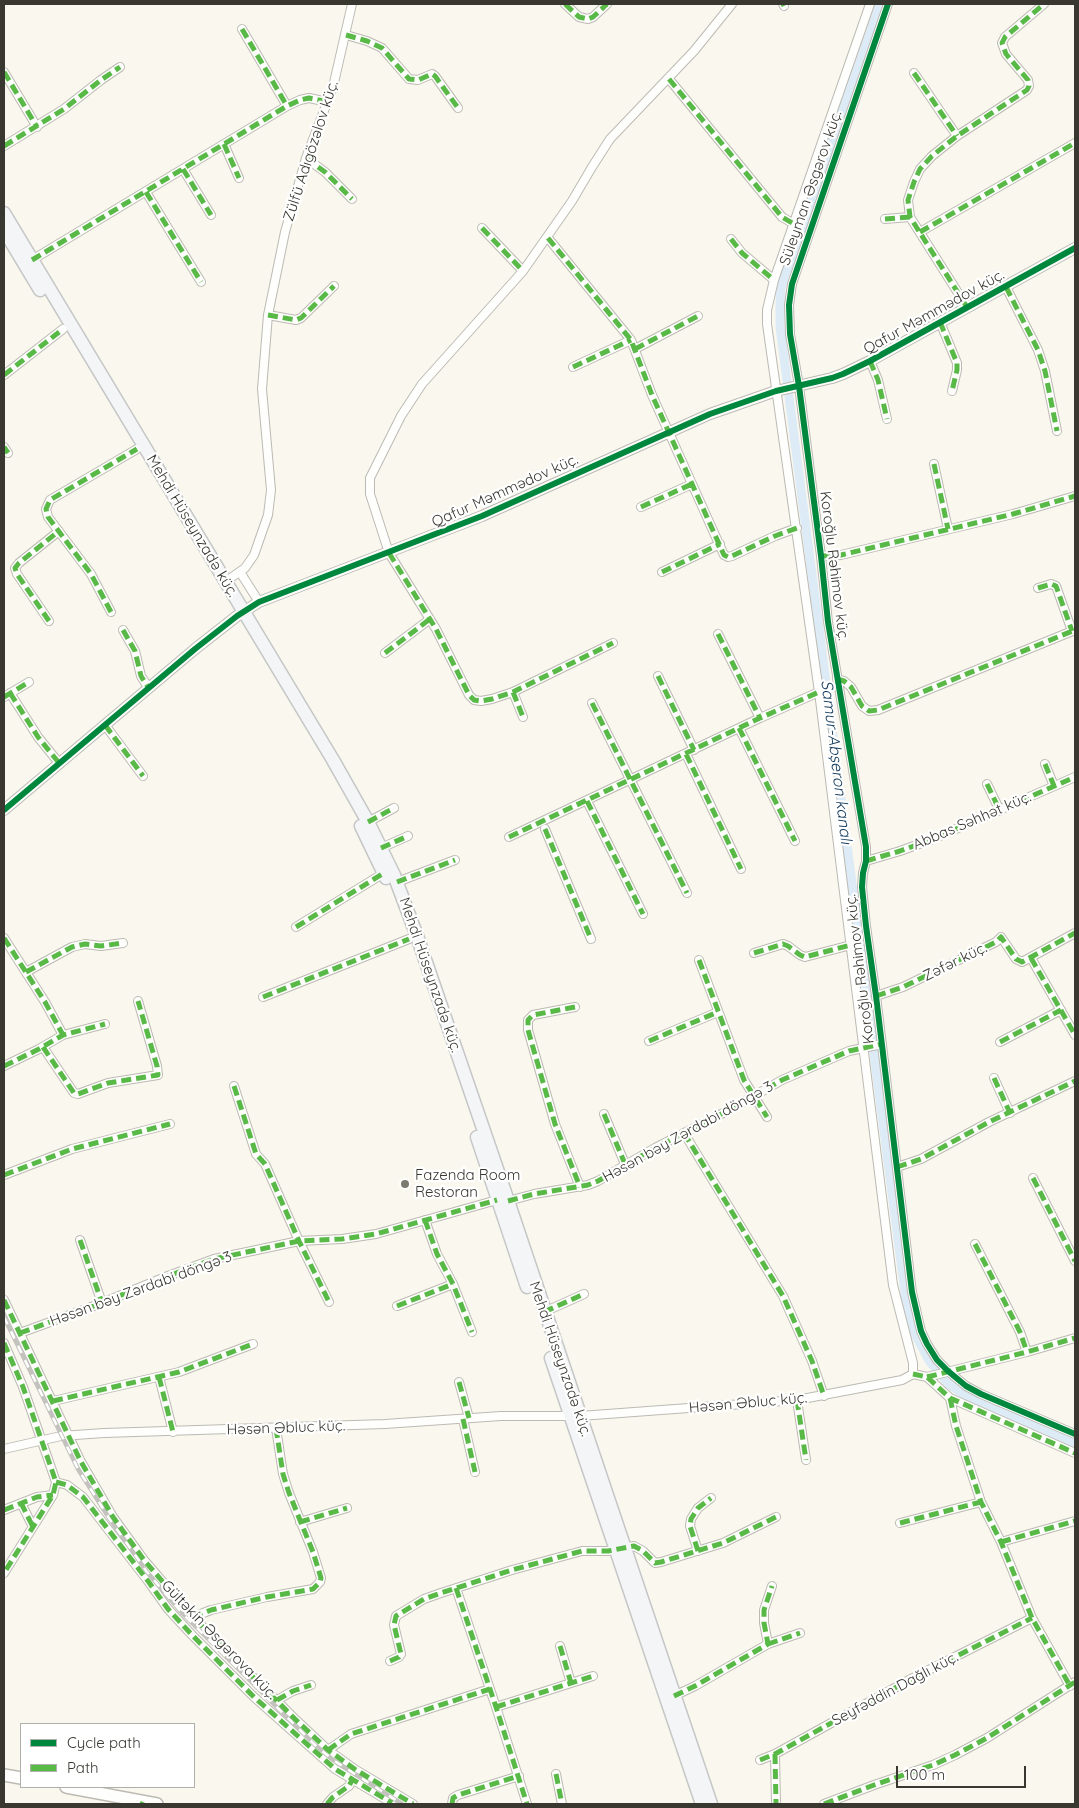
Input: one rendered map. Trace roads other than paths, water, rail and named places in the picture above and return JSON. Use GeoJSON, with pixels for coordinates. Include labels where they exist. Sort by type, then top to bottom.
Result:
{"type":"FeatureCollection","features":[{"type":"Feature","properties":{"kind":"main road","name":"Mehdi Hüseynzadə küç."},"geometry":{"type":"LineString","coordinates":[[4,213],[226,582],[240,614],[361,826],[384,873],[544,1312],[575,1416]]}},
{"type":"Feature","properties":{"kind":"main road","name":"Mehdi Hüseynzadə küç."},"geometry":{"type":"LineString","coordinates":[[4,230],[137,449],[333,760],[368,822],[397,882],[702,1804]]}},
{"type":"Feature","properties":{"kind":"main road","name":"Mehdi Hüseynzadə küç."},"geometry":{"type":"LineString","coordinates":[[619,1549],[674,1696],[711,1804]]}},
{"type":"Feature","properties":{"kind":"main road"},"geometry":{"type":"LineString","coordinates":[[4,1775],[20,1778]]}},
{"type":"Feature","properties":{"kind":"main road"},"geometry":{"type":"LineString","coordinates":[[71,1788],[143,1803],[157,1804]]}},
{"type":"Feature","properties":{"kind":"street","name":"Zülfü Adıgözəlov küç."},"geometry":{"type":"LineString","coordinates":[[226,582],[250,562],[258,546],[268,515],[270,472],[262,389],[268,315],[284,232],[306,158],[328,102],[338,69],[352,4]]}},
{"type":"Feature","properties":{"kind":"street"},"geometry":{"type":"LineString","coordinates":[[565,4],[579,17],[588,19],[593,18],[607,4]]}},
{"type":"Feature","properties":{"kind":"street"},"geometry":{"type":"LineString","coordinates":[[613,643],[513,692],[492,699],[474,700],[469,695],[430,619],[389,553],[370,494],[370,478],[374,466],[401,416],[422,384],[523,271],[548,238],[610,138],[669,79],[732,4]]}},
{"type":"Feature","properties":{"kind":"street","name":"Süleyman Əsgərov küç."},"geometry":{"type":"LineString","coordinates":[[776,391],[767,324],[768,304],[774,280],[870,4]]}},
{"type":"Feature","properties":{"kind":"street","name":"Süleyman Əsgərov küç."},"geometry":{"type":"LineString","coordinates":[[799,386],[790,334],[789,305],[792,284],[888,4]]}},
{"type":"Feature","properties":{"kind":"street"},"geometry":{"type":"LineString","coordinates":[[967,307],[910,217],[908,200],[920,169],[932,156],[957,136],[1027,90],[1029,86],[1028,80],[1006,54],[1002,43],[1005,37],[1044,4]]}},
{"type":"Feature","properties":{"kind":"street"},"geometry":{"type":"LineString","coordinates":[[242,29],[288,106]]}},
{"type":"Feature","properties":{"kind":"street"},"geometry":{"type":"LineString","coordinates":[[346,35],[382,48],[410,79],[418,80],[432,74],[458,108]]}},
{"type":"Feature","properties":{"kind":"street"},"geometry":{"type":"LineString","coordinates":[[4,146],[64,109],[120,67]]}},
{"type":"Feature","properties":{"kind":"street"},"geometry":{"type":"LineString","coordinates":[[4,72],[37,127]]}},
{"type":"Feature","properties":{"kind":"street"},"geometry":{"type":"LineString","coordinates":[[914,74],[957,136]]}},
{"type":"Feature","properties":{"kind":"street"},"geometry":{"type":"LineString","coordinates":[[669,79],[782,217],[794,224]]}},
{"type":"Feature","properties":{"kind":"street"},"geometry":{"type":"LineString","coordinates":[[32,260],[288,106],[309,98],[328,102]]}},
{"type":"Feature","properties":{"kind":"street"},"geometry":{"type":"LineString","coordinates":[[224,144],[239,178]]}},
{"type":"Feature","properties":{"kind":"street"},"geometry":{"type":"LineString","coordinates":[[920,232],[1075,144]]}},
{"type":"Feature","properties":{"kind":"street"},"geometry":{"type":"LineString","coordinates":[[306,158],[325,172],[352,199]]}},
{"type":"Feature","properties":{"kind":"street"},"geometry":{"type":"LineString","coordinates":[[183,169],[210,215]]}},
{"type":"Feature","properties":{"kind":"street"},"geometry":{"type":"LineString","coordinates":[[146,192],[201,282]]}},
{"type":"Feature","properties":{"kind":"street"},"geometry":{"type":"LineString","coordinates":[[885,219],[910,217]]}},
{"type":"Feature","properties":{"kind":"street"},"geometry":{"type":"LineString","coordinates":[[482,228],[523,271]]}},
{"type":"Feature","properties":{"kind":"street"},"geometry":{"type":"LineString","coordinates":[[548,238],[631,340],[652,395],[724,554],[728,557],[797,528]]}},
{"type":"Feature","properties":{"kind":"street"},"geometry":{"type":"LineString","coordinates":[[731,239],[742,252],[774,280]]}},
{"type":"Feature","properties":{"kind":"street","name":"Qafur Məmmədov küç."},"geometry":{"type":"LineString","coordinates":[[4,810],[148,687],[240,614],[259,602],[482,516],[710,414],[776,391],[832,378],[870,361],[1075,248]]}},
{"type":"Feature","properties":{"kind":"street"},"geometry":{"type":"LineString","coordinates":[[268,315],[296,320],[301,318],[334,286]]}},
{"type":"Feature","properties":{"kind":"street"},"geometry":{"type":"LineString","coordinates":[[1006,287],[1038,350],[1045,371],[1057,431]]}},
{"type":"Feature","properties":{"kind":"street"},"geometry":{"type":"LineString","coordinates":[[636,349],[698,316]]}},
{"type":"Feature","properties":{"kind":"street"},"geometry":{"type":"LineString","coordinates":[[940,322],[957,363],[952,391]]}},
{"type":"Feature","properties":{"kind":"street"},"geometry":{"type":"LineString","coordinates":[[4,375],[63,329]]}},
{"type":"Feature","properties":{"kind":"street"},"geometry":{"type":"LineString","coordinates":[[573,367],[631,340]]}},
{"type":"Feature","properties":{"kind":"street"},"geometry":{"type":"LineString","coordinates":[[870,361],[878,380],[887,419]]}},
{"type":"Feature","properties":{"kind":"street","name":"Koroğlu Rəhimov küç."},"geometry":{"type":"LineString","coordinates":[[799,386],[821,556],[824,594],[866,847],[862,886],[866,926],[915,1307],[927,1344],[937,1360],[966,1386],[1075,1434]]}},
{"type":"Feature","properties":{"kind":"street","name":"Koroğlu Rəhimov küç."},"geometry":{"type":"LineString","coordinates":[[776,391],[819,692],[893,1285],[913,1363],[913,1374]]}},
{"type":"Feature","properties":{"kind":"street"},"geometry":{"type":"LineString","coordinates":[[111,612],[91,574],[48,517],[46,509],[50,500],[137,449]]}},
{"type":"Feature","properties":{"kind":"street"},"geometry":{"type":"LineString","coordinates":[[934,464],[948,529]]}},
{"type":"Feature","properties":{"kind":"street"},"geometry":{"type":"LineString","coordinates":[[641,508],[692,484]]}},
{"type":"Feature","properties":{"kind":"street"},"geometry":{"type":"LineString","coordinates":[[821,556],[841,555],[1013,514],[1075,496]]}},
{"type":"Feature","properties":{"kind":"street"},"geometry":{"type":"LineString","coordinates":[[48,621],[15,568],[59,531]]}},
{"type":"Feature","properties":{"kind":"street"},"geometry":{"type":"LineString","coordinates":[[662,572],[720,544]]}},
{"type":"Feature","properties":{"kind":"street"},"geometry":{"type":"LineString","coordinates":[[240,572],[259,602]]}},
{"type":"Feature","properties":{"kind":"street"},"geometry":{"type":"LineString","coordinates":[[837,679],[844,681],[851,687],[862,706],[869,711],[878,710],[1074,630],[1056,586],[1051,584],[1038,588]]}},
{"type":"Feature","properties":{"kind":"street"},"geometry":{"type":"LineString","coordinates":[[385,653],[430,619]]}},
{"type":"Feature","properties":{"kind":"street"},"geometry":{"type":"LineString","coordinates":[[124,630],[135,651],[141,676],[148,687]]}},
{"type":"Feature","properties":{"kind":"street"},"geometry":{"type":"LineString","coordinates":[[718,634],[760,718]]}},
{"type":"Feature","properties":{"kind":"street"},"geometry":{"type":"LineString","coordinates":[[658,676],[694,750]]}},
{"type":"Feature","properties":{"kind":"street"},"geometry":{"type":"LineString","coordinates":[[29,682],[7,695],[59,763]]}},
{"type":"Feature","properties":{"kind":"street"},"geometry":{"type":"LineString","coordinates":[[513,692],[523,717]]}},
{"type":"Feature","properties":{"kind":"street"},"geometry":{"type":"LineString","coordinates":[[509,837],[819,692]]}},
{"type":"Feature","properties":{"kind":"street"},"geometry":{"type":"LineString","coordinates":[[592,703],[687,893]]}},
{"type":"Feature","properties":{"kind":"street"},"geometry":{"type":"LineString","coordinates":[[105,725],[143,776]]}},
{"type":"Feature","properties":{"kind":"street"},"geometry":{"type":"LineString","coordinates":[[739,728],[795,842]]}},
{"type":"Feature","properties":{"kind":"street"},"geometry":{"type":"LineString","coordinates":[[686,754],[740,868]]}},
{"type":"Feature","properties":{"kind":"street"},"geometry":{"type":"LineString","coordinates":[[1045,764],[1054,786]]}},
{"type":"Feature","properties":{"kind":"street","name":"Abbas Səhhət küç."},"geometry":{"type":"LineString","coordinates":[[866,860],[916,845],[1000,811],[1075,777]]}},
{"type":"Feature","properties":{"kind":"street"},"geometry":{"type":"LineString","coordinates":[[987,784],[1000,811]]}},
{"type":"Feature","properties":{"kind":"street"},"geometry":{"type":"LineString","coordinates":[[587,801],[643,914]]}},
{"type":"Feature","properties":{"kind":"street"},"geometry":{"type":"LineString","coordinates":[[368,822],[394,808]]}},
{"type":"Feature","properties":{"kind":"street"},"geometry":{"type":"LineString","coordinates":[[545,829],[591,940]]}},
{"type":"Feature","properties":{"kind":"street"},"geometry":{"type":"LineString","coordinates":[[381,848],[408,836]]}},
{"type":"Feature","properties":{"kind":"street"},"geometry":{"type":"LineString","coordinates":[[397,882],[455,860]]}},
{"type":"Feature","properties":{"kind":"street"},"geometry":{"type":"LineString","coordinates":[[296,927],[384,873]]}},
{"type":"Feature","properties":{"kind":"street"},"geometry":{"type":"LineString","coordinates":[[1075,933],[1031,958],[1075,1035]]}},
{"type":"Feature","properties":{"kind":"street","name":"Zəfər küç."},"geometry":{"type":"LineString","coordinates":[[876,996],[903,987],[996,942],[1001,937],[1016,959],[1022,962],[1031,958]]}},
{"type":"Feature","properties":{"kind":"street"},"geometry":{"type":"LineString","coordinates":[[4,938],[63,1035]]}},
{"type":"Feature","properties":{"kind":"street"},"geometry":{"type":"LineString","coordinates":[[263,997],[409,939]]}},
{"type":"Feature","properties":{"kind":"street"},"geometry":{"type":"LineString","coordinates":[[26,972],[72,947],[86,944],[101,946],[123,943]]}},
{"type":"Feature","properties":{"kind":"street"},"geometry":{"type":"LineString","coordinates":[[754,954],[783,944],[800,956],[850,945]]}},
{"type":"Feature","properties":{"kind":"street"},"geometry":{"type":"LineString","coordinates":[[699,960],[744,1080],[766,1117]]}},
{"type":"Feature","properties":{"kind":"street"},"geometry":{"type":"LineString","coordinates":[[43,1047],[74,1092],[78,1094],[108,1083],[158,1075],[138,1000]]}},
{"type":"Feature","properties":{"kind":"street"},"geometry":{"type":"LineString","coordinates":[[575,1007],[533,1015],[528,1020],[528,1030],[554,1124],[580,1187]]}},
{"type":"Feature","properties":{"kind":"street"},"geometry":{"type":"LineString","coordinates":[[1000,1042],[1061,1010]]}},
{"type":"Feature","properties":{"kind":"street"},"geometry":{"type":"LineString","coordinates":[[649,1041],[718,1012]]}},
{"type":"Feature","properties":{"kind":"street"},"geometry":{"type":"LineString","coordinates":[[4,1066],[63,1035],[105,1024]]}},
{"type":"Feature","properties":{"kind":"street","name":"Həsən bəy Zərdabi döngə 3"},"geometry":{"type":"LineString","coordinates":[[20,1333],[102,1304],[214,1259],[299,1241],[342,1239],[376,1234],[502,1200],[580,1187],[598,1181],[625,1164],[782,1080],[864,1047],[882,1044]]}},
{"type":"Feature","properties":{"kind":"street"},"geometry":{"type":"LineString","coordinates":[[994,1078],[1010,1112]]}},
{"type":"Feature","properties":{"kind":"street"},"geometry":{"type":"LineString","coordinates":[[897,1167],[921,1159],[1010,1112],[1075,1081]]}},
{"type":"Feature","properties":{"kind":"street"},"geometry":{"type":"LineString","coordinates":[[234,1086],[256,1154],[265,1164],[299,1241],[329,1302]]}},
{"type":"Feature","properties":{"kind":"street"},"geometry":{"type":"LineString","coordinates":[[604,1114],[625,1164]]}},
{"type":"Feature","properties":{"kind":"street"},"geometry":{"type":"LineString","coordinates":[[4,1175],[72,1149],[170,1124]]}},
{"type":"Feature","properties":{"kind":"street"},"geometry":{"type":"LineString","coordinates":[[684,1133],[783,1296],[812,1361],[824,1396]]}},
{"type":"Feature","properties":{"kind":"street"},"geometry":{"type":"LineString","coordinates":[[1033,1178],[1075,1262]]}},
{"type":"Feature","properties":{"kind":"street"},"geometry":{"type":"LineString","coordinates":[[425,1220],[437,1254],[453,1284],[472,1332]]}},
{"type":"Feature","properties":{"kind":"street"},"geometry":{"type":"LineString","coordinates":[[80,1240],[102,1304]]}},
{"type":"Feature","properties":{"kind":"street"},"geometry":{"type":"LineString","coordinates":[[975,1244],[1020,1332],[1027,1352]]}},
{"type":"Feature","properties":{"kind":"street"},"geometry":{"type":"LineString","coordinates":[[396,1306],[453,1284]]}},
{"type":"Feature","properties":{"kind":"street"},"geometry":{"type":"LineString","coordinates":[[544,1312],[584,1294]]}},
{"type":"Feature","properties":{"kind":"street","name":"Gültəkin Əsgərova küç."},"geometry":{"type":"LineString","coordinates":[[4,1300],[80,1460],[113,1516],[144,1560],[193,1617],[328,1750],[356,1770],[413,1804]]}},
{"type":"Feature","properties":{"kind":"street"},"geometry":{"type":"LineString","coordinates":[[913,1374],[927,1377],[1075,1338]]}},
{"type":"Feature","properties":{"kind":"street"},"geometry":{"type":"LineString","coordinates":[[4,1343],[23,1387],[56,1482],[53,1495],[4,1573]]}},
{"type":"Feature","properties":{"kind":"street"},"geometry":{"type":"LineString","coordinates":[[53,1401],[159,1377],[200,1365],[253,1344]]}},
{"type":"Feature","properties":{"kind":"street","name":"Həsən Əbluc küç."},"geometry":{"type":"LineString","coordinates":[[4,1449],[69,1436],[385,1424],[509,1416],[575,1416],[797,1400],[902,1380],[913,1374]]}},
{"type":"Feature","properties":{"kind":"street"},"geometry":{"type":"LineString","coordinates":[[159,1377],[173,1432]]}},
{"type":"Feature","properties":{"kind":"street"},"geometry":{"type":"LineString","coordinates":[[927,1377],[950,1398],[1075,1453]]}},
{"type":"Feature","properties":{"kind":"street"},"geometry":{"type":"LineString","coordinates":[[459,1382],[475,1472]]}},
{"type":"Feature","properties":{"kind":"street"},"geometry":{"type":"LineString","coordinates":[[824,1804],[933,1765],[962,1752],[1072,1684],[1032,1618],[1001,1542],[982,1502],[956,1426],[950,1398]]}},
{"type":"Feature","properties":{"kind":"street"},"geometry":{"type":"LineString","coordinates":[[797,1400],[806,1460]]}},
{"type":"Feature","properties":{"kind":"street"},"geometry":{"type":"LineString","coordinates":[[193,1617],[211,1610],[317,1586],[320,1582],[313,1552],[288,1493],[276,1428]]}},
{"type":"Feature","properties":{"kind":"street"},"geometry":{"type":"LineString","coordinates":[[56,1482],[67,1485],[83,1497],[168,1609],[254,1697],[335,1769],[392,1802]]}},
{"type":"Feature","properties":{"kind":"street"},"geometry":{"type":"LineString","coordinates":[[4,1510],[37,1497],[53,1495]]}},
{"type":"Feature","properties":{"kind":"street"},"geometry":{"type":"LineString","coordinates":[[698,1551],[690,1526],[691,1519],[698,1508],[711,1498]]}},
{"type":"Feature","properties":{"kind":"street"},"geometry":{"type":"LineString","coordinates":[[900,1522],[982,1502]]}},
{"type":"Feature","properties":{"kind":"street"},"geometry":{"type":"LineString","coordinates":[[21,1503],[33,1527]]}},
{"type":"Feature","properties":{"kind":"street"},"geometry":{"type":"LineString","coordinates":[[300,1522],[347,1508]]}},
{"type":"Feature","properties":{"kind":"street"},"geometry":{"type":"LineString","coordinates":[[390,1662],[400,1657],[401,1654],[394,1625],[396,1616],[424,1599],[577,1552],[634,1546],[655,1563],[661,1562],[698,1551],[743,1534],[776,1517]]}},
{"type":"Feature","properties":{"kind":"street"},"geometry":{"type":"LineString","coordinates":[[1001,1542],[1075,1521]]}},
{"type":"Feature","properties":{"kind":"street"},"geometry":{"type":"LineString","coordinates":[[768,1644],[764,1623],[764,1610],[772,1586]]}},
{"type":"Feature","properties":{"kind":"street"},"geometry":{"type":"LineString","coordinates":[[456,1588],[527,1804]]}},
{"type":"Feature","properties":{"kind":"street","name":"Seyfəddin Dağlı küç."},"geometry":{"type":"LineString","coordinates":[[760,1760],[775,1754],[904,1683],[1032,1618]]}},
{"type":"Feature","properties":{"kind":"street"},"geometry":{"type":"LineString","coordinates":[[674,1696],[768,1644],[800,1633]]}},
{"type":"Feature","properties":{"kind":"street"},"geometry":{"type":"LineString","coordinates":[[560,1646],[571,1683]]}},
{"type":"Feature","properties":{"kind":"street"},"geometry":{"type":"LineString","coordinates":[[496,1707],[593,1676]]}},
{"type":"Feature","properties":{"kind":"street"},"geometry":{"type":"LineString","coordinates":[[277,1700],[293,1691],[311,1685]]}},
{"type":"Feature","properties":{"kind":"street"},"geometry":{"type":"LineString","coordinates":[[328,1750],[351,1734],[490,1689]]}},
{"type":"Feature","properties":{"kind":"street"},"geometry":{"type":"LineString","coordinates":[[775,1754],[776,1804]]}},
{"type":"Feature","properties":{"kind":"street"},"geometry":{"type":"LineString","coordinates":[[556,1774],[562,1804]]}},
{"type":"Feature","properties":{"kind":"street"},"geometry":{"type":"LineString","coordinates":[[452,1804],[452,1798],[458,1795],[519,1776]]}},
{"type":"Feature","properties":{"kind":"street"},"geometry":{"type":"LineString","coordinates":[[327,1804],[333,1797],[349,1786],[352,1780]]}},
{"type":"Feature","properties":{"kind":"waterway","name":"Samur-Abşeron kanalı"},"geometry":{"type":"LineString","coordinates":[[880,4],[781,287],[780,327],[906,1301],[911,1326],[919,1342],[930,1362],[949,1384],[965,1396],[1075,1444]]}},
{"type":"Feature","properties":{"kind":"railway"},"geometry":{"type":"LineString","coordinates":[[4,1317],[78,1469],[109,1518],[147,1572],[183,1614],[315,1745],[333,1760],[402,1804]]}},
{"type":"Feature","properties":{"kind":"place","name":"Fazenda Room Restoran"},"geometry":{"type":"Point","coordinates":[405,1184]}}]}
